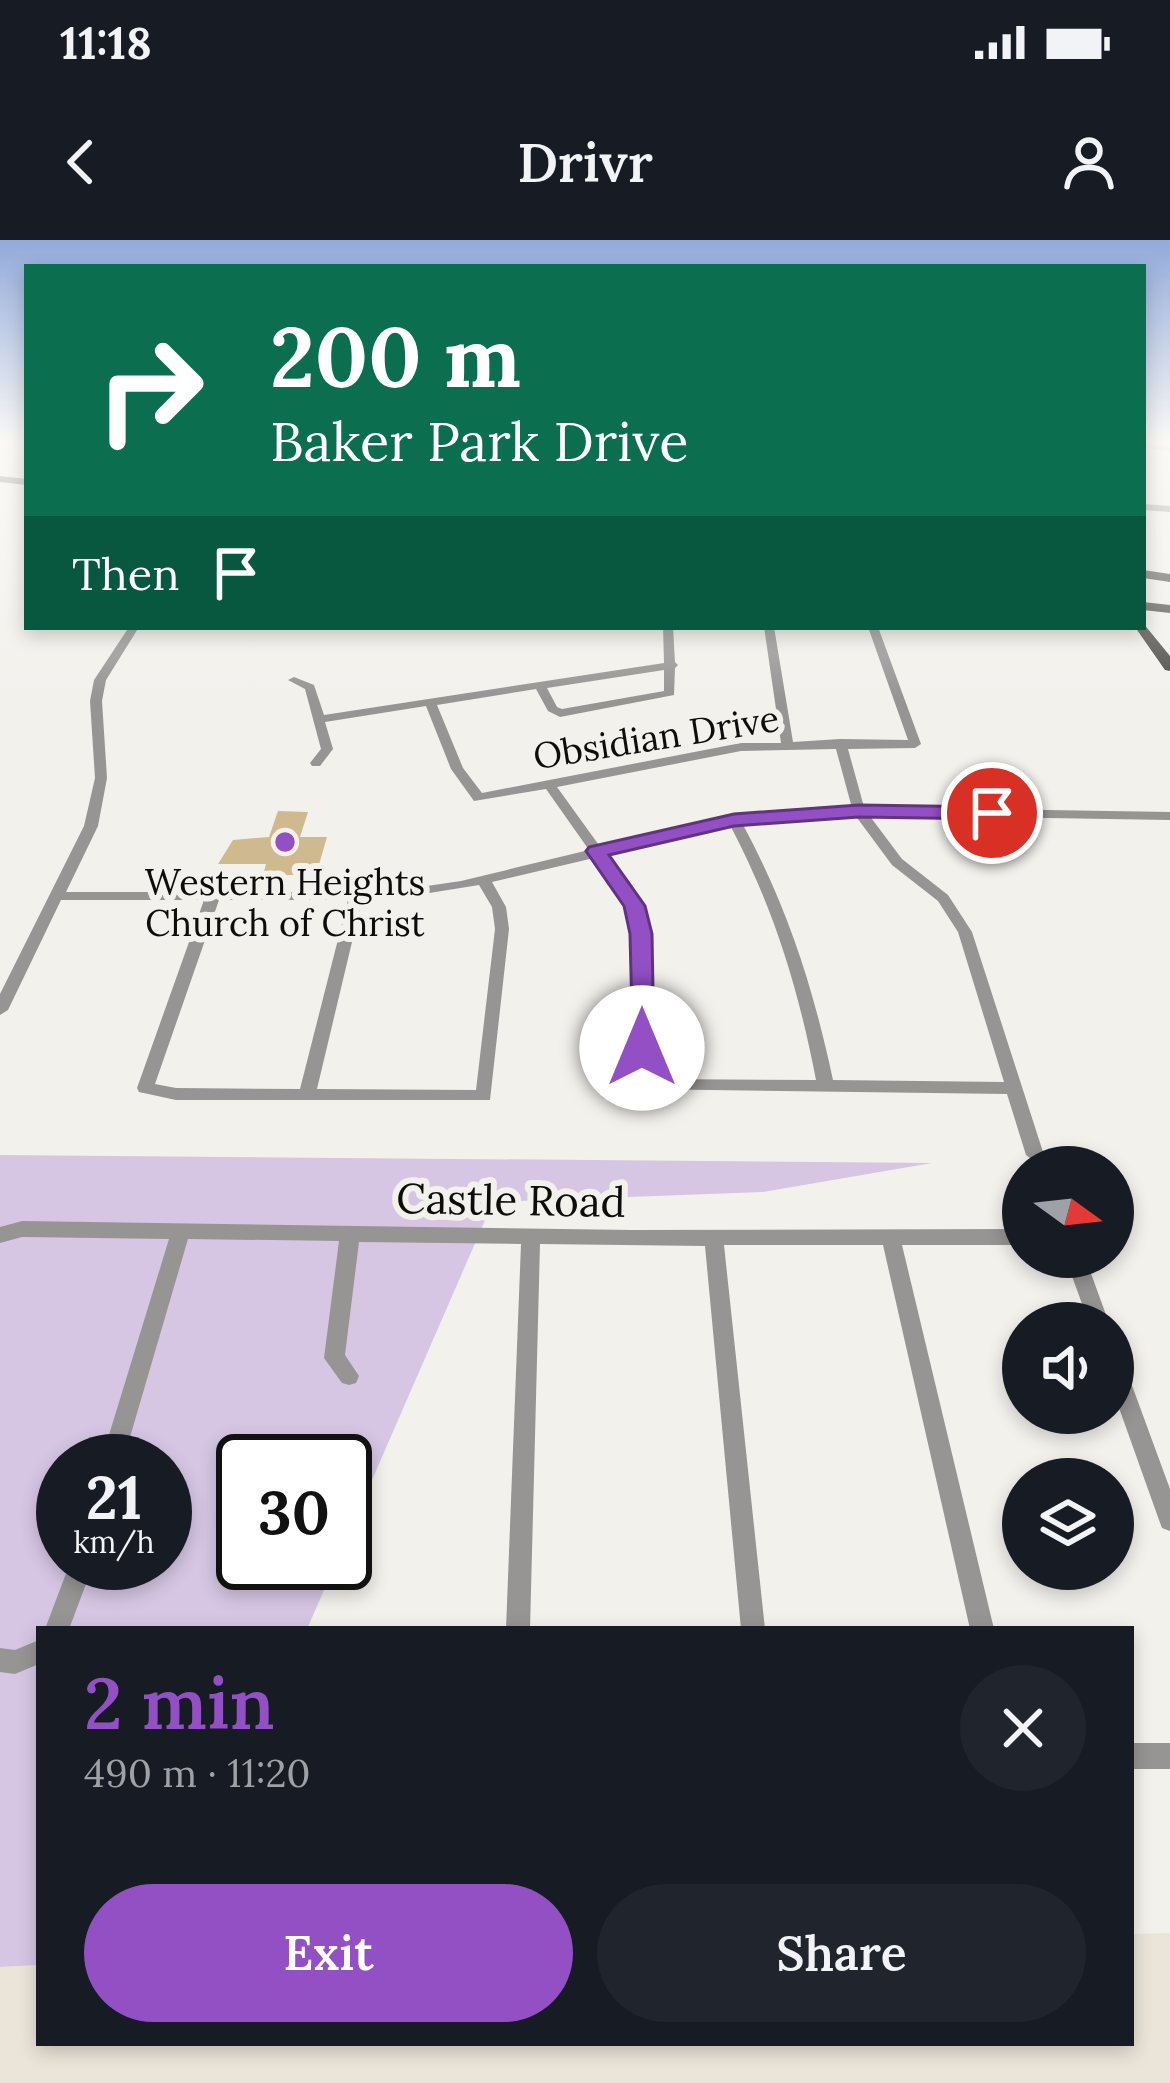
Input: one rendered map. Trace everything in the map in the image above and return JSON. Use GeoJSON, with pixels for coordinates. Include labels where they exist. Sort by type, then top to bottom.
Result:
{"type":"FeatureCollection","features":[{"type":"Feature","properties":{"kind":"main road"},"geometry":{"type":"LineString","coordinates":[[1150,603],[1170,594]]}},
{"type":"Feature","properties":{"kind":"main road"},"geometry":{"type":"LineString","coordinates":[[1144,630],[1170,667]]}},
{"type":"Feature","properties":{"kind":"street"},"geometry":{"type":"LineString","coordinates":[[0,1010],[91,826],[101,778],[96,700],[100,680],[132,630]]}},
{"type":"Feature","properties":{"kind":"street"},"geometry":{"type":"LineString","coordinates":[[541,687],[552,709],[560,713],[670,693],[668,630]]}},
{"type":"Feature","properties":{"kind":"street"},"geometry":{"type":"LineString","coordinates":[[769,630],[787,744]]}},
{"type":"Feature","properties":{"kind":"street","name":"Obsidian Drive"},"geometry":{"type":"LineString","coordinates":[[430,702],[457,769],[479,798],[703,752],[787,744],[915,744],[874,630]]}},
{"type":"Feature","properties":{"kind":"street"},"geometry":{"type":"LineString","coordinates":[[320,719],[672,665]]}},
{"type":"Feature","properties":{"kind":"street"},"geometry":{"type":"LineString","coordinates":[[294,680],[310,687],[320,719],[327,748],[316,764]]}},
{"type":"Feature","properties":{"kind":"street"},"geometry":{"type":"LineString","coordinates":[[840,743],[859,811],[897,862],[943,898],[965,932],[1032,1146]]}},
{"type":"Feature","properties":{"kind":"street"},"geometry":{"type":"LineString","coordinates":[[548,783],[634,906],[641,934],[642,1085],[1015,1088]]}},
{"type":"Feature","properties":{"kind":"street"},"geometry":{"type":"LineString","coordinates":[[60,896],[356,897],[483,879],[734,820],[859,811],[1170,816]]}},
{"type":"Feature","properties":{"kind":"street"},"geometry":{"type":"LineString","coordinates":[[734,820],[777,898],[803,970],[825,1085]]}},
{"type":"Feature","properties":{"kind":"street"},"geometry":{"type":"LineString","coordinates":[[212,899],[145,1088],[176,1094],[484,1096],[502,929],[500,907],[483,879]]}},
{"type":"Feature","properties":{"kind":"street"},"geometry":{"type":"LineString","coordinates":[[308,1095],[356,897]]}},
{"type":"Feature","properties":{"kind":"street","name":"Castle Road"},"geometry":{"type":"LineString","coordinates":[[0,1234],[22,1229],[532,1237],[1002,1237]]}},
{"type":"Feature","properties":{"kind":"street"},"geometry":{"type":"LineString","coordinates":[[120,1434],[181,1232]]}},
{"type":"Feature","properties":{"kind":"street"},"geometry":{"type":"LineString","coordinates":[[349,1376],[334,1358],[350,1234]]}},
{"type":"Feature","properties":{"kind":"street"},"geometry":{"type":"LineString","coordinates":[[518,1626],[532,1237]]}},
{"type":"Feature","properties":{"kind":"street"},"geometry":{"type":"LineString","coordinates":[[714,1238],[753,1626]]}},
{"type":"Feature","properties":{"kind":"street"},"geometry":{"type":"LineString","coordinates":[[891,1238],[981,1626]]}},
{"type":"Feature","properties":{"kind":"street"},"geometry":{"type":"LineString","coordinates":[[1134,1420],[1170,1520]]}},
{"type":"Feature","properties":{"kind":"street"},"geometry":{"type":"LineString","coordinates":[[58,1626],[72,1590]]}},
{"type":"Feature","properties":{"kind":"street"},"geometry":{"type":"LineString","coordinates":[[0,1660],[36,1654]]}},
{"type":"Feature","properties":{"kind":"street"},"geometry":{"type":"LineString","coordinates":[[1134,1756],[1170,1756]]}},
{"type":"Feature","properties":{"kind":"shaded area"},"geometry":{"type":"Polygon","coordinates":[[[0,1155],[932,1163],[763,1192],[493,1202],[372,1480],[372,1434],[216,1434],[216,1590],[324,1590],[308,1626],[36,1626],[36,1965],[0,1967],[0,1155]]]}},
{"type":"Feature","properties":{"kind":"shaded area"},"geometry":{"type":"Polygon","coordinates":[[[1170,1933],[1170,2083],[0,2083],[0,1967],[36,1965],[36,2046],[1134,2046],[1134,1934],[1170,1933]]]}},
{"type":"Feature","properties":{"kind":"building","name":"Western Heights Church of Christ"},"geometry":{"type":"Polygon","coordinates":[[[278,811],[308,812],[300,837],[327,837],[316,875],[263,875],[266,864],[218,864],[233,840],[269,837],[278,811]]]}},
{"type":"Feature","properties":{"kind":"place","name":"Western Heights Church of Christ"},"geometry":{"type":"Point","coordinates":[285,842]}},
{"type":"Feature","properties":{"kind":"route"},"geometry":{"type":"LineString","coordinates":[[642,1048],[641,934],[634,906],[596,851],[734,820],[859,811],[992,813]]}}]}
